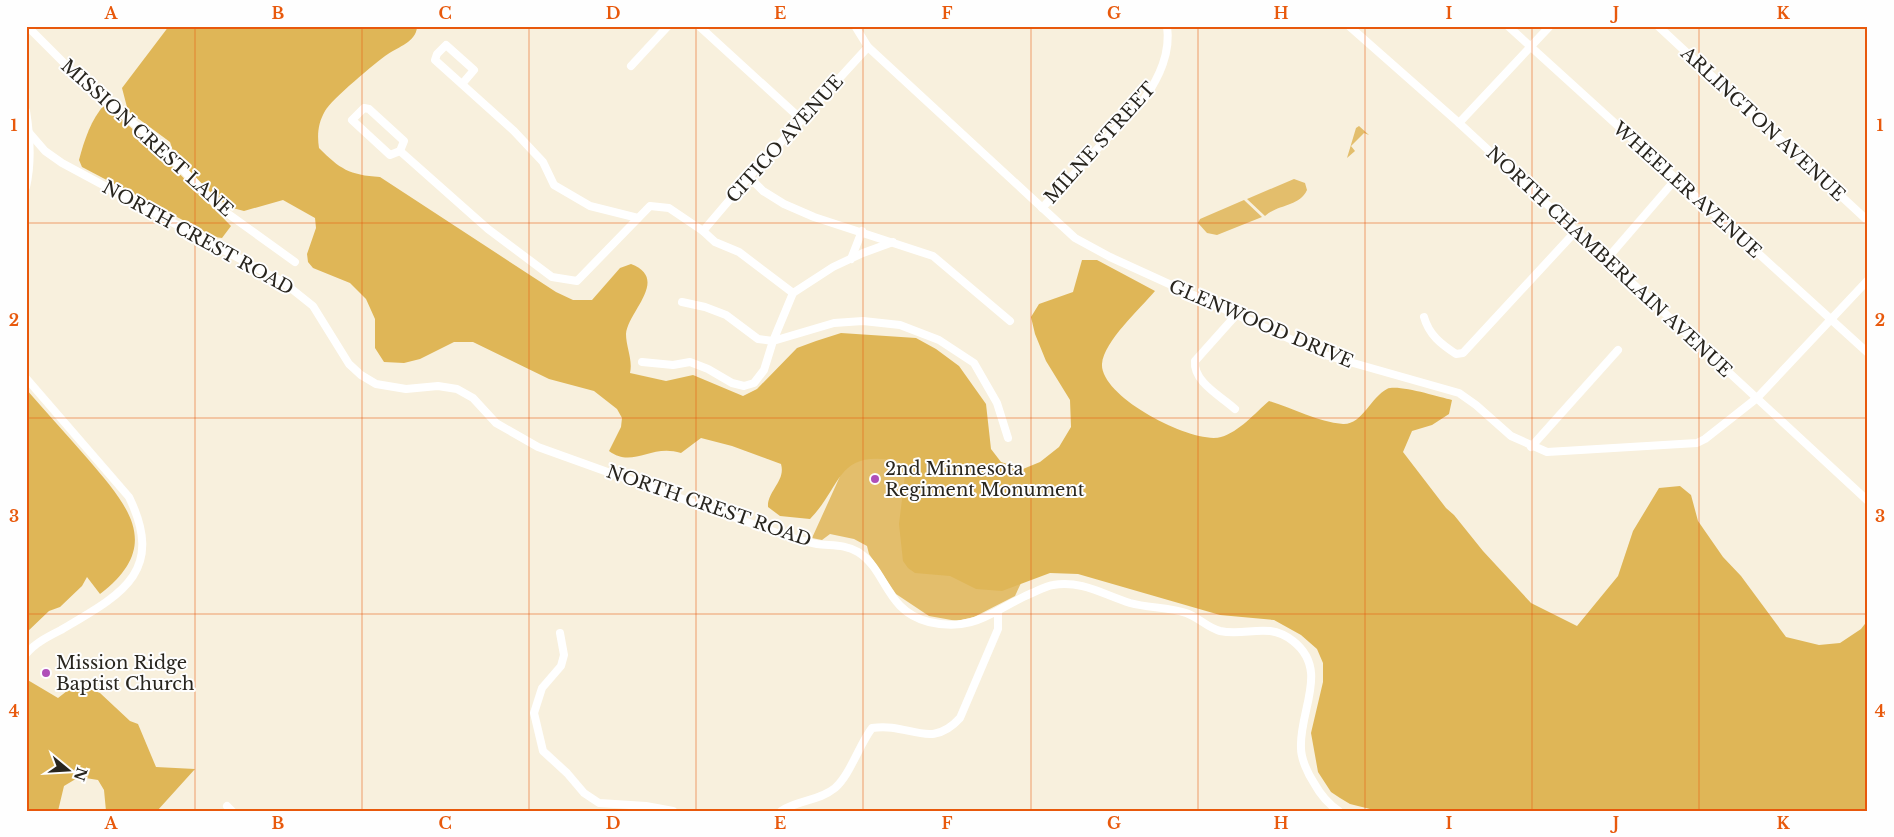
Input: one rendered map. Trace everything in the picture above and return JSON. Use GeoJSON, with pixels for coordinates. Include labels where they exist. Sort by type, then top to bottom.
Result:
{"type":"FeatureCollection","features":[{"type":"Feature","properties":{"kind":"street","name":"MISSION CREST LANE"},"geometry":{"type":"LineString","coordinates":[[27,26],[82,81],[152,139],[220,208],[294,262]]}},
{"type":"Feature","properties":{"kind":"street"},"geometry":{"type":"LineString","coordinates":[[631,66],[668,26]]}},
{"type":"Feature","properties":{"kind":"street"},"geometry":{"type":"LineString","coordinates":[[699,26],[802,120]]}},
{"type":"Feature","properties":{"kind":"street","name":"GLENWOOD DRIVE"},"geometry":{"type":"LineString","coordinates":[[855,26],[868,47],[955,130],[1075,238],[1110,258],[1237,314],[1325,356],[1459,393],[1476,405],[1511,436],[1531,447],[1547,452],[1697,443],[1705,439],[1756,398],[1868,280]]}},
{"type":"Feature","properties":{"kind":"street","name":"MILNE STREET"},"geometry":{"type":"LineString","coordinates":[[1042,208],[1140,104],[1158,79],[1163,66],[1167,43],[1166,26]]}},
{"type":"Feature","properties":{"kind":"street","name":"NORTH CHAMBERLAIN AVENUE"},"geometry":{"type":"LineString","coordinates":[[1349,26],[1459,123],[1575,232],[1867,499]]}},
{"type":"Feature","properties":{"kind":"street","name":"WHEELER AVENUE"},"geometry":{"type":"LineString","coordinates":[[1508,26],[1868,352]]}},
{"type":"Feature","properties":{"kind":"street"},"geometry":{"type":"LineString","coordinates":[[1459,123],[1550,26]]}},
{"type":"Feature","properties":{"kind":"street","name":"ARLINGTON AVENUE"},"geometry":{"type":"LineString","coordinates":[[1658,26],[1868,221]]}},
{"type":"Feature","properties":{"kind":"street"},"geometry":{"type":"LineString","coordinates":[[462,84],[474,70],[446,45],[437,54],[435,60],[514,131],[543,162],[554,184],[590,206],[638,218]]}},
{"type":"Feature","properties":{"kind":"street","name":"CITICO AVENUE"},"geometry":{"type":"LineString","coordinates":[[703,231],[748,177],[868,47]]}},
{"type":"Feature","properties":{"kind":"street"},"geometry":{"type":"LineString","coordinates":[[364,108],[369,109],[404,141],[400,151],[390,155],[352,120],[364,108]]}},
{"type":"Feature","properties":{"kind":"street"},"geometry":{"type":"LineString","coordinates":[[26,111],[29,175],[26,187]]}},
{"type":"Feature","properties":{"kind":"street","name":"NORTH CREST ROAD"},"geometry":{"type":"LineString","coordinates":[[28,132],[45,151],[62,163],[283,282],[313,306],[349,364],[361,375],[376,384],[406,390],[438,386],[457,389],[473,398],[496,422],[538,447],[780,534],[819,544],[846,547],[858,552],[868,561],[893,599],[908,613],[929,622],[961,626],[976,622],[998,612],[1024,596],[1052,585],[1076,584],[1130,603],[1186,613],[1217,630],[1230,633],[1268,629],[1292,640],[1304,652],[1312,666],[1313,679],[1302,730],[1300,750],[1309,776],[1321,796],[1339,811]]}},
{"type":"Feature","properties":{"kind":"street"},"geometry":{"type":"LineString","coordinates":[[400,151],[488,229],[552,277],[577,281],[650,206],[669,208],[703,231],[715,242],[739,252],[793,293]]}},
{"type":"Feature","properties":{"kind":"street"},"geometry":{"type":"LineString","coordinates":[[748,177],[763,191],[784,204],[814,217],[862,231],[933,256],[1010,321]]}},
{"type":"Feature","properties":{"kind":"street"},"geometry":{"type":"LineString","coordinates":[[1606,260],[1676,180]]}},
{"type":"Feature","properties":{"kind":"street"},"geometry":{"type":"LineString","coordinates":[[851,258],[862,231]]}},
{"type":"Feature","properties":{"kind":"street"},"geometry":{"type":"LineString","coordinates":[[1424,317],[1427,327],[1438,342],[1456,354],[1463,353],[1575,232]]}},
{"type":"Feature","properties":{"kind":"street"},"geometry":{"type":"LineString","coordinates":[[642,362],[673,365],[690,362],[708,369],[732,384],[744,386],[754,383],[764,370],[773,341],[793,293],[851,258],[893,242]]}},
{"type":"Feature","properties":{"kind":"street"},"geometry":{"type":"LineString","coordinates":[[682,302],[705,307],[726,315],[758,339],[773,341],[834,323],[863,321],[900,326],[938,340],[974,363],[997,403],[1008,438]]}},
{"type":"Feature","properties":{"kind":"street"},"geometry":{"type":"LineString","coordinates":[[1235,409],[1198,378],[1194,370],[1195,361],[1237,314]]}},
{"type":"Feature","properties":{"kind":"street"},"geometry":{"type":"LineString","coordinates":[[1531,447],[1618,350]]}},
{"type":"Feature","properties":{"kind":"street"},"geometry":{"type":"LineString","coordinates":[[26,378],[129,497],[138,516],[143,534],[140,563],[128,584],[112,598],[27,650]]}},
{"type":"Feature","properties":{"kind":"street"},"geometry":{"type":"LineString","coordinates":[[781,811],[788,806],[812,801],[835,788],[847,772],[861,742],[872,728],[886,726],[936,736],[950,729],[960,718],[998,630],[998,612]]}},
{"type":"Feature","properties":{"kind":"street"},"geometry":{"type":"LineString","coordinates":[[560,633],[564,655],[561,666],[542,688],[534,713],[543,751],[584,793],[599,802],[646,806],[673,811]]}},
{"type":"Feature","properties":{"kind":"shaded area"},"geometry":{"type":"Polygon","coordinates":[[[169,26],[417,27],[413,37],[406,44],[388,54],[374,65],[344,90],[329,106],[319,125],[319,148],[346,170],[360,175],[380,177],[556,292],[573,300],[592,300],[620,268],[631,264],[642,270],[647,278],[647,287],[628,325],[626,334],[631,363],[630,373],[666,381],[693,375],[743,396],[757,389],[797,348],[816,341],[841,333],[916,338],[936,349],[959,366],[986,404],[991,449],[1001,462],[1023,469],[1040,462],[1059,447],[1071,427],[1070,400],[1046,361],[1035,334],[1031,317],[1039,304],[1073,292],[1082,260],[1097,260],[1155,291],[1109,345],[1102,364],[1105,377],[1131,404],[1150,416],[1190,434],[1208,438],[1228,435],[1240,427],[1269,401],[1314,418],[1343,424],[1356,420],[1387,389],[1409,389],[1452,400],[1449,414],[1432,425],[1412,431],[1403,452],[1446,508],[1531,603],[1577,626],[1618,576],[1633,531],[1659,488],[1680,486],[1691,495],[1698,521],[1723,557],[1741,576],[1786,637],[1819,645],[1840,643],[1861,629],[1868,620],[1868,811],[1378,811],[1350,804],[1331,792],[1318,772],[1311,733],[1323,682],[1323,663],[1317,649],[1301,635],[1274,620],[1220,615],[1078,574],[1050,573],[1002,591],[976,589],[950,576],[915,573],[903,561],[899,524],[905,475],[898,461],[863,460],[852,465],[843,473],[810,519],[780,516],[768,507],[768,501],[781,476],[781,464],[732,446],[701,438],[681,453],[660,451],[626,458],[618,456],[609,451],[621,427],[622,418],[617,409],[594,391],[549,379],[473,342],[454,342],[420,359],[404,363],[384,362],[375,348],[375,319],[366,299],[350,283],[313,268],[308,262],[307,254],[316,228],[315,218],[283,200],[244,211],[229,207],[204,188],[184,165],[177,163],[170,142],[128,111],[122,88],[169,26]]]}},
{"type":"Feature","properties":{"kind":"shaded area"},"geometry":{"type":"Polygon","coordinates":[[[105,104],[160,154],[231,226],[222,238],[215,237],[82,167],[79,160],[86,138],[92,123],[105,104]]]}},
{"type":"Feature","properties":{"kind":"shaded area"},"geometry":{"type":"Polygon","coordinates":[[[1359,126],[1369,135],[1364,133],[1351,146],[1355,151],[1347,158],[1356,128],[1359,126]]]}},
{"type":"Feature","properties":{"kind":"shaded area"},"geometry":{"type":"Polygon","coordinates":[[[1294,179],[1305,183],[1307,190],[1303,196],[1294,203],[1276,209],[1265,216],[1247,199],[1294,179]]]}},
{"type":"Feature","properties":{"kind":"shaded area"},"geometry":{"type":"Polygon","coordinates":[[[1244,200],[1262,217],[1217,235],[1207,233],[1198,223],[1200,219],[1244,200]]]}},
{"type":"Feature","properties":{"kind":"shaded area"},"geometry":{"type":"Polygon","coordinates":[[[26,389],[115,493],[126,509],[133,526],[135,542],[131,559],[119,576],[100,594],[87,577],[82,586],[60,607],[49,611],[26,633],[26,389]]]}},
{"type":"Feature","properties":{"kind":"shaded area"},"geometry":{"type":"Polygon","coordinates":[[[866,419],[1067,484],[1015,596],[974,617],[957,621],[929,616],[896,594],[869,554],[867,546],[854,539],[830,534],[822,540],[812,538],[866,419]]]}},
{"type":"Feature","properties":{"kind":"shaded area"},"geometry":{"type":"Polygon","coordinates":[[[26,679],[58,698],[76,684],[100,693],[130,721],[138,724],[156,767],[195,769],[157,811],[106,811],[104,790],[98,780],[79,777],[64,786],[58,811],[26,811],[26,679]]]}},
{"type":"Feature","properties":{"kind":"place","name":"2nd Minnesota Regiment Monument"},"geometry":{"type":"Point","coordinates":[875,479]}},
{"type":"Feature","properties":{"kind":"place","name":"Mission Ridge Baptist Church"},"geometry":{"type":"Point","coordinates":[46,673]}}]}
